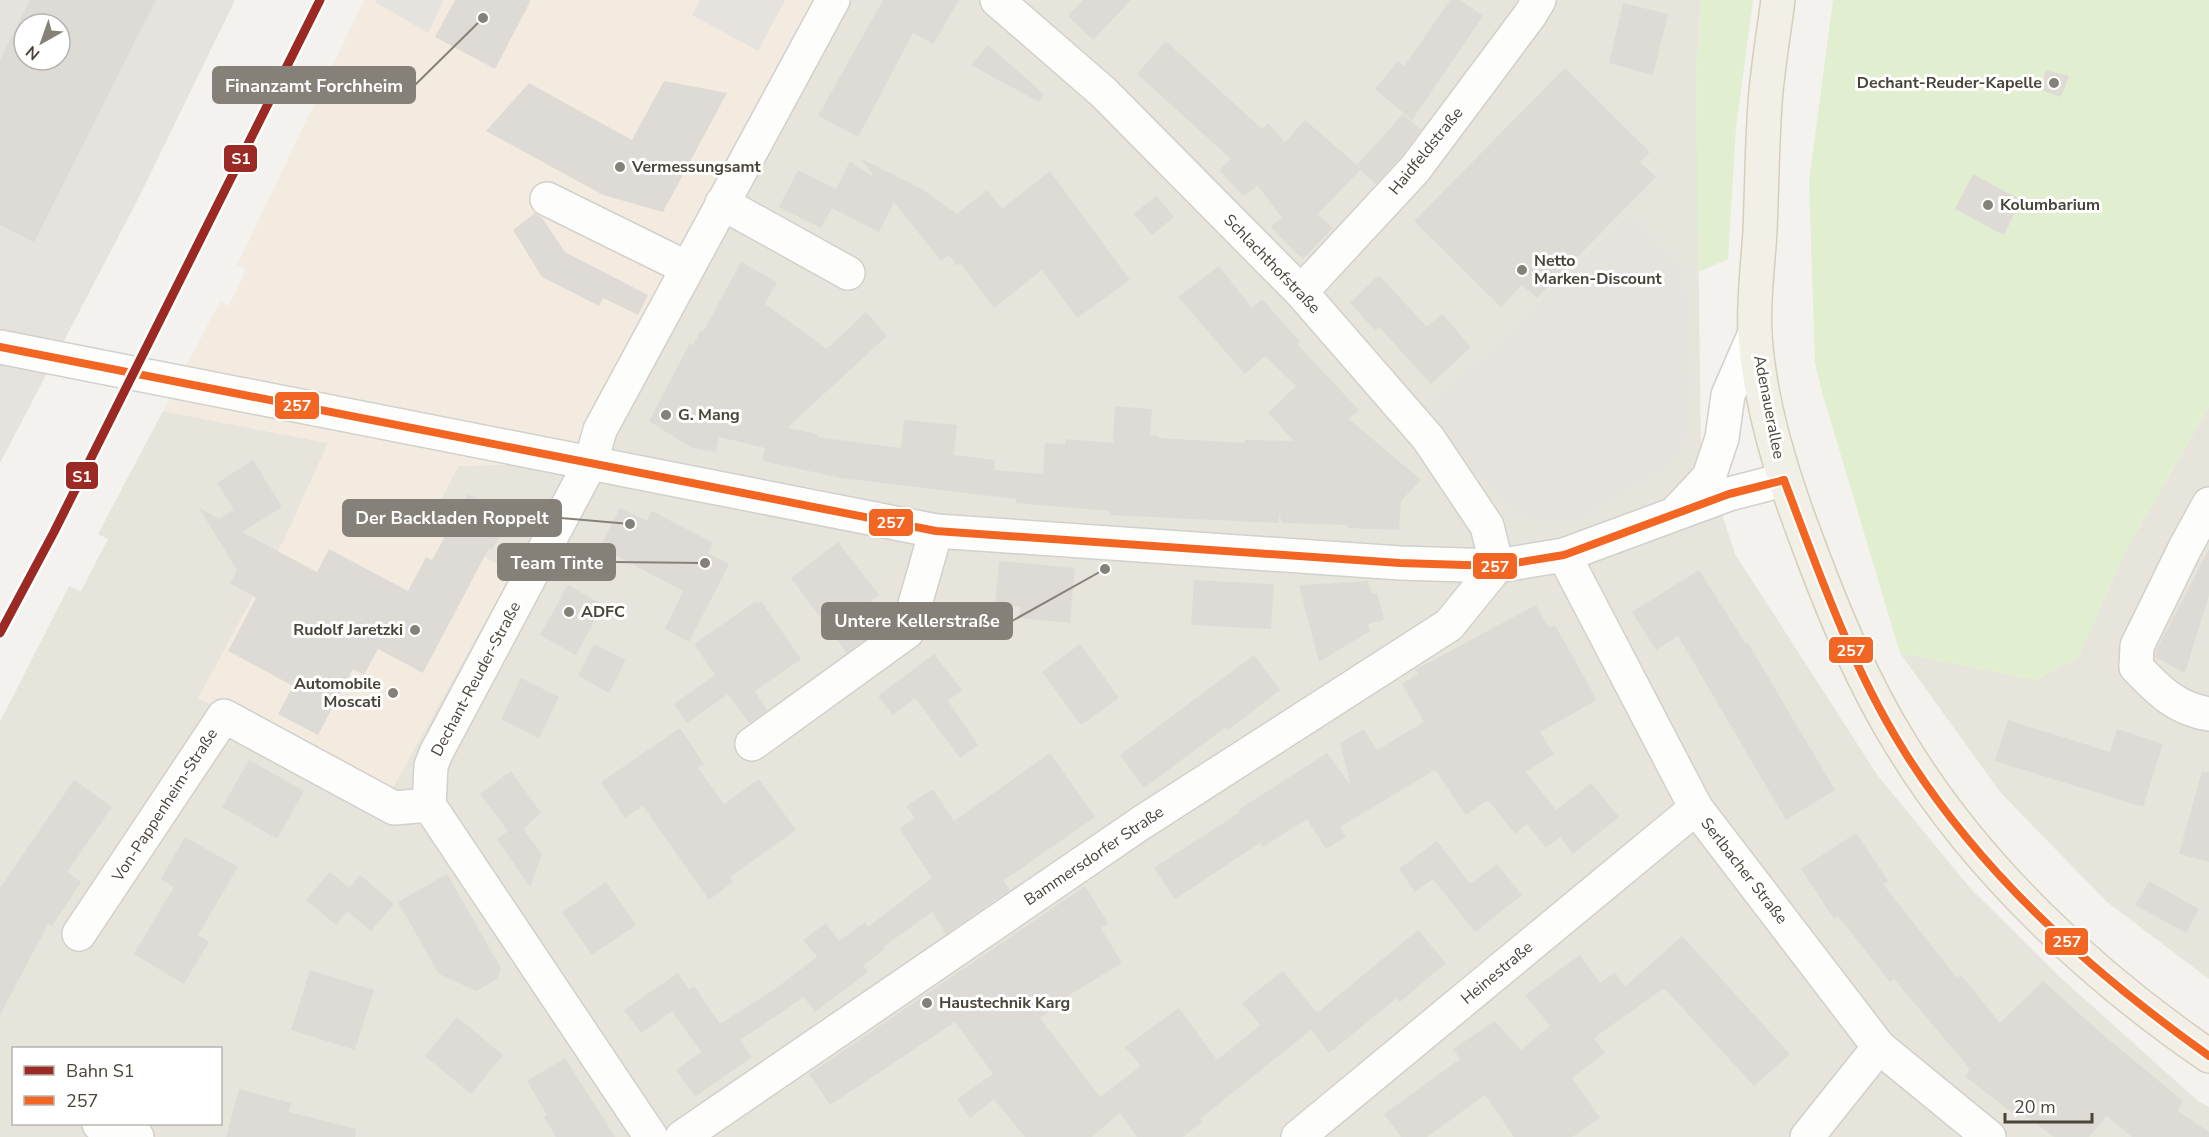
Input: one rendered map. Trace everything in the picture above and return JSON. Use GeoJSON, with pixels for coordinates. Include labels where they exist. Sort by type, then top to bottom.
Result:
{"type":"FeatureCollection","features":[{"type":"Feature","properties":{"kind":"main road","name":"Adenauerallee"},"geometry":{"type":"LineString","coordinates":[[1778,0],[1766,90],[1755,333],[1766,410],[1784,480],[1828,599],[1861,670],[1901,745],[1943,808],[2006,883],[2081,955],[2159,1022],[2209,1056]]}},
{"type":"Feature","properties":{"kind":"street","name":"Dechant-Reuder-Straße"},"geometry":{"type":"LineString","coordinates":[[429,805],[431,766],[436,753],[591,462],[600,430],[833,0]]}},
{"type":"Feature","properties":{"kind":"street","name":"Schlachthofstraße"},"geometry":{"type":"LineString","coordinates":[[997,0],[1103,92],[1301,292],[1428,438],[1487,526],[1497,566]]}},
{"type":"Feature","properties":{"kind":"street","name":"Haidfeldstraße"},"geometry":{"type":"LineString","coordinates":[[1301,292],[1415,169],[1534,8]]}},
{"type":"Feature","properties":{"kind":"street"},"geometry":{"type":"LineString","coordinates":[[547,200],[687,268]]}},
{"type":"Feature","properties":{"kind":"street"},"geometry":{"type":"LineString","coordinates":[[722,203],[848,273]]}},
{"type":"Feature","properties":{"kind":"street"},"geometry":{"type":"LineString","coordinates":[[1670,518],[1708,477],[1722,438],[1728,395],[1755,333]]}},
{"type":"Feature","properties":{"kind":"street"},"geometry":{"type":"LineString","coordinates":[[0,346],[591,462],[647,476],[936,531],[1400,563],[1497,566],[1564,555],[1670,518],[1729,494],[1784,480]]}},
{"type":"Feature","properties":{"kind":"street"},"geometry":{"type":"LineString","coordinates":[[2209,504],[2137,646],[2136,667],[2158,690],[2191,711],[2209,714]]}},
{"type":"Feature","properties":{"kind":"street"},"geometry":{"type":"LineString","coordinates":[[752,744],[907,632],[936,531]]}},
{"type":"Feature","properties":{"kind":"street","name":"Serlbacher Straße"},"geometry":{"type":"LineString","coordinates":[[1564,555],[1696,808],[1880,1047],[1989,1137]]}},
{"type":"Feature","properties":{"kind":"street","name":"Bammersdorfer Straße"},"geometry":{"type":"LineString","coordinates":[[682,1137],[1140,823],[1449,625],[1497,566]]}},
{"type":"Feature","properties":{"kind":"street","name":"Von-Pappenheim-Straße"},"geometry":{"type":"LineString","coordinates":[[80,934],[224,716],[394,808],[429,805]]}},
{"type":"Feature","properties":{"kind":"street"},"geometry":{"type":"LineString","coordinates":[[429,805],[651,1137]]}},
{"type":"Feature","properties":{"kind":"street","name":"Heinestraße"},"geometry":{"type":"LineString","coordinates":[[1298,1137],[1696,808]]}},
{"type":"Feature","properties":{"kind":"street"},"geometry":{"type":"LineString","coordinates":[[1807,1137],[1880,1047]]}},
{"type":"Feature","properties":{"kind":"street"},"geometry":{"type":"LineString","coordinates":[[102,1125],[137,1137]]}},
{"type":"Feature","properties":{"kind":"shaded area"},"geometry":{"type":"Polygon","coordinates":[[[0,0],[235,0],[138,199],[0,463],[0,0]]]}},
{"type":"Feature","properties":{"kind":"shaded area"},"geometry":{"type":"Polygon","coordinates":[[[364,0],[848,0],[586,462],[458,466],[428,525],[512,573],[388,797],[198,698],[287,534],[328,443],[163,411],[220,301],[229,306],[246,269],[237,265],[364,0]]]}},
{"type":"Feature","properties":{"kind":"shaded area"},"geometry":{"type":"Polygon","coordinates":[[[376,0],[444,0],[428,33],[375,2],[376,0]]]}},
{"type":"Feature","properties":{"kind":"shaded area"},"geometry":{"type":"Polygon","coordinates":[[[700,0],[785,0],[758,51],[692,15],[700,0]]]}},
{"type":"Feature","properties":{"kind":"shaded area"},"geometry":{"type":"Polygon","coordinates":[[[848,0],[1701,0],[1696,73],[1701,450],[1735,554],[1878,776],[1971,889],[2061,978],[2198,1101],[2209,1107],[2209,1137],[0,1137],[0,722],[69,586],[81,591],[108,539],[98,534],[163,411],[328,443],[287,534],[512,573],[428,525],[458,466],[586,462],[848,0]]]}},
{"type":"Feature","properties":{"kind":"shaded area"},"geometry":{"type":"Polygon","coordinates":[[[1629,212],[1683,267],[1693,378],[1684,446],[1662,470],[1575,521],[1516,517],[1422,410],[1502,340],[1629,212]]]}},
{"type":"Feature","properties":{"kind":"shaded area"},"geometry":{"type":"Polygon","coordinates":[[[2209,407],[2209,979],[2107,902],[2000,792],[1900,653],[2036,680],[2078,657],[2126,550],[2209,407]]]}},
{"type":"Feature","properties":{"kind":"green space"},"geometry":{"type":"Polygon","coordinates":[[[1701,0],[1753,0],[1736,128],[1728,259],[1698,272],[1696,73],[1701,0]]]}},
{"type":"Feature","properties":{"kind":"green space"},"geometry":{"type":"Polygon","coordinates":[[[1833,0],[2209,0],[2209,407],[2126,550],[2078,657],[2036,680],[1900,653],[1822,392],[1815,363],[1809,182],[1833,0]]]}},
{"type":"Feature","properties":{"kind":"building"},"geometry":{"type":"Polygon","coordinates":[[[30,0],[156,0],[34,242],[0,225],[0,60],[12,36],[12,72],[72,72],[72,12],[24,12],[30,0]]]}},
{"type":"Feature","properties":{"kind":"building"},"geometry":{"type":"Polygon","coordinates":[[[455,0],[531,0],[495,69],[435,37],[455,0]]]}},
{"type":"Feature","properties":{"kind":"building"},"geometry":{"type":"Polygon","coordinates":[[[883,0],[959,0],[933,44],[913,33],[858,137],[818,116],[883,0]]]}},
{"type":"Feature","properties":{"kind":"building"},"geometry":{"type":"Polygon","coordinates":[[[1083,0],[1131,0],[1093,40],[1068,16],[1083,0]]]}},
{"type":"Feature","properties":{"kind":"building"},"geometry":{"type":"Polygon","coordinates":[[[1450,0],[1460,0],[1483,16],[1412,120],[1375,89],[1398,61],[1404,67],[1450,0]]]}},
{"type":"Feature","properties":{"kind":"building"},"geometry":{"type":"Polygon","coordinates":[[[1623,3],[1668,14],[1653,75],[1609,63],[1623,3]]]}},
{"type":"Feature","properties":{"kind":"building"},"geometry":{"type":"Polygon","coordinates":[[[1166,41],[1262,129],[1268,123],[1285,142],[1305,120],[1357,165],[1403,114],[1421,130],[1401,157],[1376,184],[1360,170],[1318,214],[1333,228],[1303,259],[1274,231],[1271,226],[1282,218],[1258,186],[1243,196],[1219,170],[1231,159],[1137,74],[1166,41]]]}},
{"type":"Feature","properties":{"kind":"building"},"geometry":{"type":"Polygon","coordinates":[[[988,45],[1044,94],[1039,102],[971,65],[988,45]]]}},
{"type":"Feature","properties":{"kind":"building"},"geometry":{"type":"Polygon","coordinates":[[[1565,68],[1650,152],[1640,162],[1656,177],[1537,298],[1522,285],[1501,307],[1414,221],[1565,68]]]}},
{"type":"Feature","properties":{"kind":"building","name":"Dechant-Reuder-Kapelle"},"geometry":{"type":"Polygon","coordinates":[[[2046,70],[2069,76],[2061,97],[2041,90],[2046,70]]]}},
{"type":"Feature","properties":{"kind":"building","name":"Vermessungsamt"},"geometry":{"type":"Polygon","coordinates":[[[664,81],[727,93],[663,212],[603,195],[486,131],[529,83],[632,140],[664,81]]]}},
{"type":"Feature","properties":{"kind":"building"},"geometry":{"type":"Polygon","coordinates":[[[860,158],[920,188],[957,214],[987,190],[1002,209],[1050,171],[1130,280],[1077,318],[1042,270],[994,308],[960,263],[957,266],[949,255],[941,261],[894,202],[879,232],[832,208],[821,228],[779,207],[798,170],[836,189],[850,161],[873,175],[860,158]]]}},
{"type":"Feature","properties":{"kind":"building","name":"Kolumbarium"},"geometry":{"type":"Polygon","coordinates":[[[1973,174],[2021,200],[2004,235],[1955,209],[1973,174]]]}},
{"type":"Feature","properties":{"kind":"building"},"geometry":{"type":"Polygon","coordinates":[[[1156,196],[1174,217],[1152,235],[1134,214],[1156,196]]]}},
{"type":"Feature","properties":{"kind":"building"},"geometry":{"type":"Polygon","coordinates":[[[535,213],[542,218],[565,252],[648,295],[638,315],[603,298],[599,306],[542,277],[513,230],[535,213]]]}},
{"type":"Feature","properties":{"kind":"building"},"geometry":{"type":"Polygon","coordinates":[[[741,262],[777,282],[765,304],[827,349],[866,312],[887,336],[787,428],[818,434],[817,437],[901,448],[904,420],[957,425],[954,455],[995,460],[994,470],[1043,474],[1045,443],[1065,444],[1065,439],[1113,443],[1115,406],[1152,409],[1150,435],[1159,436],[1159,438],[1245,443],[1245,440],[1294,441],[1268,413],[1296,386],[1265,356],[1245,374],[1178,297],[1219,266],[1252,308],[1262,299],[1300,342],[1297,344],[1359,410],[1349,419],[1421,480],[1401,501],[1399,530],[1347,528],[1348,525],[1282,523],[1279,513],[1279,523],[1110,515],[1110,511],[1016,503],[1016,499],[841,478],[762,461],[765,448],[719,437],[716,452],[692,448],[649,421],[690,343],[693,345],[701,330],[703,332],[741,262]]]}},
{"type":"Feature","properties":{"kind":"building"},"geometry":{"type":"Polygon","coordinates":[[[1379,275],[1427,327],[1442,314],[1471,347],[1431,384],[1379,327],[1375,330],[1350,303],[1379,275]]]}},
{"type":"Feature","properties":{"kind":"building"},"geometry":{"type":"Polygon","coordinates":[[[253,460],[282,507],[242,532],[317,572],[329,549],[408,591],[426,557],[432,560],[468,494],[510,517],[492,550],[489,548],[423,673],[378,649],[364,675],[353,669],[318,735],[278,714],[293,686],[228,651],[256,598],[230,583],[237,570],[199,508],[219,519],[234,510],[217,483],[253,460]]]}},
{"type":"Feature","properties":{"kind":"building"},"geometry":{"type":"Polygon","coordinates":[[[620,508],[647,521],[652,511],[713,543],[708,553],[729,564],[689,642],[665,629],[683,591],[600,547],[620,508]]]}},
{"type":"Feature","properties":{"kind":"building"},"geometry":{"type":"Polygon","coordinates":[[[838,542],[879,595],[867,604],[884,626],[847,653],[791,578],[838,542]]]}},
{"type":"Feature","properties":{"kind":"building"},"geometry":{"type":"Polygon","coordinates":[[[2209,549],[2209,595],[2185,673],[2155,657],[2156,651],[2209,549]]]}},
{"type":"Feature","properties":{"kind":"building"},"geometry":{"type":"Polygon","coordinates":[[[999,561],[1075,568],[1070,623],[1019,618],[1020,607],[995,605],[999,561]]]}},
{"type":"Feature","properties":{"kind":"building"},"geometry":{"type":"Polygon","coordinates":[[[1699,570],[1746,644],[1748,643],[1835,790],[1786,820],[1678,636],[1656,650],[1632,612],[1699,570]]]}},
{"type":"Feature","properties":{"kind":"building"},"geometry":{"type":"Polygon","coordinates":[[[1194,580],[1274,584],[1271,629],[1191,625],[1194,580]]]}},
{"type":"Feature","properties":{"kind":"building"},"geometry":{"type":"Polygon","coordinates":[[[1368,581],[1372,594],[1377,592],[1384,620],[1368,624],[1370,631],[1319,662],[1299,585],[1368,581]]]}},
{"type":"Feature","properties":{"kind":"building"},"geometry":{"type":"Polygon","coordinates":[[[568,585],[603,605],[576,655],[540,635],[568,585]]]}},
{"type":"Feature","properties":{"kind":"building"},"geometry":{"type":"Polygon","coordinates":[[[756,601],[758,604],[761,601],[801,659],[755,691],[767,710],[749,723],[728,694],[687,723],[674,704],[715,675],[694,644],[756,601]]]}},
{"type":"Feature","properties":{"kind":"building"},"geometry":{"type":"Polygon","coordinates":[[[1536,605],[1549,628],[1555,625],[1597,700],[1540,732],[1554,754],[1526,772],[1556,810],[1591,783],[1619,817],[1573,854],[1560,837],[1546,848],[1527,824],[1515,834],[1488,800],[1466,815],[1435,770],[1340,827],[1346,837],[1326,849],[1307,819],[1263,847],[1260,843],[1175,899],[1154,868],[1240,812],[1238,810],[1327,753],[1351,786],[1340,743],[1364,729],[1377,750],[1424,722],[1402,684],[1418,674],[1415,670],[1536,605]]]}},
{"type":"Feature","properties":{"kind":"building"},"geometry":{"type":"Polygon","coordinates":[[[594,644],[626,660],[609,693],[578,676],[594,644]]]}},
{"type":"Feature","properties":{"kind":"building"},"geometry":{"type":"Polygon","coordinates":[[[1080,644],[1119,698],[1081,725],[1042,672],[1080,644]]]}},
{"type":"Feature","properties":{"kind":"building"},"geometry":{"type":"Polygon","coordinates":[[[934,654],[962,690],[948,701],[978,745],[960,758],[915,698],[893,715],[878,696],[934,654]]]}},
{"type":"Feature","properties":{"kind":"building"},"geometry":{"type":"Polygon","coordinates":[[[1254,655],[1280,690],[1228,730],[1226,727],[1144,788],[1120,755],[1254,655]]]}},
{"type":"Feature","properties":{"kind":"building"},"geometry":{"type":"Polygon","coordinates":[[[521,678],[559,697],[539,738],[501,719],[521,678]]]}},
{"type":"Feature","properties":{"kind":"building"},"geometry":{"type":"Polygon","coordinates":[[[2008,720],[2110,752],[2117,729],[2163,744],[2143,807],[1995,761],[2008,720]]]}},
{"type":"Feature","properties":{"kind":"building"},"geometry":{"type":"Polygon","coordinates":[[[680,728],[704,764],[698,768],[724,804],[759,779],[796,830],[730,877],[733,882],[709,900],[643,806],[625,818],[601,782],[680,728]]]}},
{"type":"Feature","properties":{"kind":"building"},"geometry":{"type":"Polygon","coordinates":[[[1050,753],[1095,817],[1003,881],[1010,890],[946,934],[932,912],[883,947],[885,949],[863,966],[868,972],[815,1012],[804,997],[740,1040],[752,1057],[695,1097],[676,1070],[701,1052],[672,1011],[641,1033],[624,1010],[678,973],[689,989],[694,986],[720,1024],[775,989],[817,957],[803,940],[826,923],[839,941],[865,922],[868,927],[932,878],[899,828],[915,818],[906,806],[933,789],[954,821],[1050,753]]]}},
{"type":"Feature","properties":{"kind":"building"},"geometry":{"type":"Polygon","coordinates":[[[249,760],[304,791],[277,839],[222,807],[249,760]]]}},
{"type":"Feature","properties":{"kind":"building"},"geometry":{"type":"Polygon","coordinates":[[[511,771],[541,813],[523,829],[542,854],[530,887],[497,839],[508,831],[480,794],[511,771]]]}},
{"type":"Feature","properties":{"kind":"building"},"geometry":{"type":"Polygon","coordinates":[[[2202,771],[2209,772],[2209,862],[2179,854],[2202,771]]]}},
{"type":"Feature","properties":{"kind":"building"},"geometry":{"type":"Polygon","coordinates":[[[74,780],[112,807],[67,872],[81,882],[52,926],[48,924],[0,1015],[0,888],[74,780]]]}},
{"type":"Feature","properties":{"kind":"building"},"geometry":{"type":"Polygon","coordinates":[[[1856,833],[1888,881],[1883,884],[1957,978],[1961,975],[2000,1023],[2043,981],[2183,1101],[2178,1111],[2209,1132],[2209,1137],[2132,1137],[2107,1116],[2089,1137],[2054,1137],[2019,1111],[2015,1115],[1965,1076],[1970,1069],[1894,979],[1890,982],[1838,916],[1834,919],[1801,869],[1856,833]]]}},
{"type":"Feature","properties":{"kind":"building"},"geometry":{"type":"Polygon","coordinates":[[[185,837],[238,867],[198,935],[209,942],[184,984],[134,954],[174,887],[161,879],[185,837]]]}},
{"type":"Feature","properties":{"kind":"building"},"geometry":{"type":"Polygon","coordinates":[[[1437,841],[1470,884],[1497,864],[1522,895],[1475,932],[1433,879],[1415,892],[1399,869],[1437,841]]]}},
{"type":"Feature","properties":{"kind":"building"},"geometry":{"type":"Polygon","coordinates":[[[330,872],[349,888],[360,875],[394,904],[371,931],[347,911],[336,925],[306,900],[330,872]]]}},
{"type":"Feature","properties":{"kind":"building"},"geometry":{"type":"Polygon","coordinates":[[[447,874],[501,968],[497,979],[476,991],[439,974],[398,902],[447,874]]]}},
{"type":"Feature","properties":{"kind":"building"},"geometry":{"type":"Polygon","coordinates":[[[2149,881],[2199,909],[2186,933],[2135,905],[2149,881]]]}},
{"type":"Feature","properties":{"kind":"building"},"geometry":{"type":"Polygon","coordinates":[[[606,882],[636,925],[592,955],[562,912],[606,882]]]}},
{"type":"Feature","properties":{"kind":"building"},"geometry":{"type":"Polygon","coordinates":[[[1085,886],[1108,923],[1101,928],[1122,963],[1061,1000],[1063,1002],[1040,1018],[1100,1097],[1141,1066],[1125,1047],[1179,1008],[1217,1060],[1260,1025],[1242,1003],[1283,971],[1317,1013],[1418,930],[1446,963],[1400,1002],[1397,998],[1329,1053],[1311,1030],[1200,1119],[1202,1122],[1183,1137],[1137,1137],[1120,1113],[1092,1137],[1025,1137],[994,1099],[970,1118],[957,1099],[993,1074],[955,1022],[830,1105],[809,1074],[1085,886]]]}},
{"type":"Feature","properties":{"kind":"building"},"geometry":{"type":"Polygon","coordinates":[[[1682,936],[1790,1054],[1754,1086],[1664,988],[1594,1038],[1605,1053],[1572,1078],[1600,1118],[1572,1137],[1514,1137],[1485,1095],[1427,1137],[1401,1137],[1384,1114],[1460,1059],[1453,1049],[1495,1021],[1521,1050],[1550,1026],[1525,995],[1580,955],[1600,983],[1615,972],[1625,987],[1682,936]]]}},
{"type":"Feature","properties":{"kind":"building"},"geometry":{"type":"Polygon","coordinates":[[[310,970],[374,990],[355,1050],[291,1030],[310,970]]]}},
{"type":"Feature","properties":{"kind":"building"},"geometry":{"type":"Polygon","coordinates":[[[457,1017],[503,1055],[471,1094],[425,1056],[457,1017]]]}},
{"type":"Feature","properties":{"kind":"building"},"geometry":{"type":"Polygon","coordinates":[[[565,1058],[615,1137],[556,1137],[544,1117],[547,1115],[527,1081],[565,1058]]]}},
{"type":"Feature","properties":{"kind":"building"},"geometry":{"type":"Polygon","coordinates":[[[239,1089],[291,1103],[289,1112],[356,1129],[355,1137],[226,1137],[239,1089]]]}},
{"type":"Feature","properties":{"kind":"rail line","name":"S1"},"geometry":{"type":"LineString","coordinates":[[0,633],[54,532],[320,0]]}},
{"type":"Feature","properties":{"kind":"transit line","name":"257"},"geometry":{"type":"LineString","coordinates":[[0,347],[936,531],[1400,563],[1497,566],[1564,555],[1729,494],[1784,480]]}},
{"type":"Feature","properties":{"kind":"transit line","name":"257"},"geometry":{"type":"LineString","coordinates":[[1784,480],[1836,616],[1866,682],[1901,746],[1931,792],[1965,836],[2039,916],[2122,989],[2209,1056]]}},
{"type":"Feature","properties":{"kind":"place","name":"Finanzamt Forchheim"},"geometry":{"type":"Point","coordinates":[483,18]}},
{"type":"Feature","properties":{"kind":"place","name":"Dechant-Reuder-Kapelle"},"geometry":{"type":"Point","coordinates":[2054,83]}},
{"type":"Feature","properties":{"kind":"place","name":"Vermessungsamt"},"geometry":{"type":"Point","coordinates":[620,167]}},
{"type":"Feature","properties":{"kind":"place","name":"Kolumbarium"},"geometry":{"type":"Point","coordinates":[1988,205]}},
{"type":"Feature","properties":{"kind":"place","name":"Netto Marken-Discount"},"geometry":{"type":"Point","coordinates":[1522,270]}},
{"type":"Feature","properties":{"kind":"place","name":"G. Mang"},"geometry":{"type":"Point","coordinates":[666,415]}},
{"type":"Feature","properties":{"kind":"place","name":"Der Backladen Roppelt"},"geometry":{"type":"Point","coordinates":[630,524]}},
{"type":"Feature","properties":{"kind":"place","name":"Team Tinte"},"geometry":{"type":"Point","coordinates":[705,563]}},
{"type":"Feature","properties":{"kind":"place","name":"Untere Kellerstraße"},"geometry":{"type":"Point","coordinates":[1105,569]}},
{"type":"Feature","properties":{"kind":"place","name":"ADFC"},"geometry":{"type":"Point","coordinates":[569,612]}},
{"type":"Feature","properties":{"kind":"place","name":"Rudolf Jaretzki"},"geometry":{"type":"Point","coordinates":[415,630]}},
{"type":"Feature","properties":{"kind":"place","name":"Automobile Moscati"},"geometry":{"type":"Point","coordinates":[393,693]}},
{"type":"Feature","properties":{"kind":"place","name":"Haustechnik Karg"},"geometry":{"type":"Point","coordinates":[927,1003]}}]}
